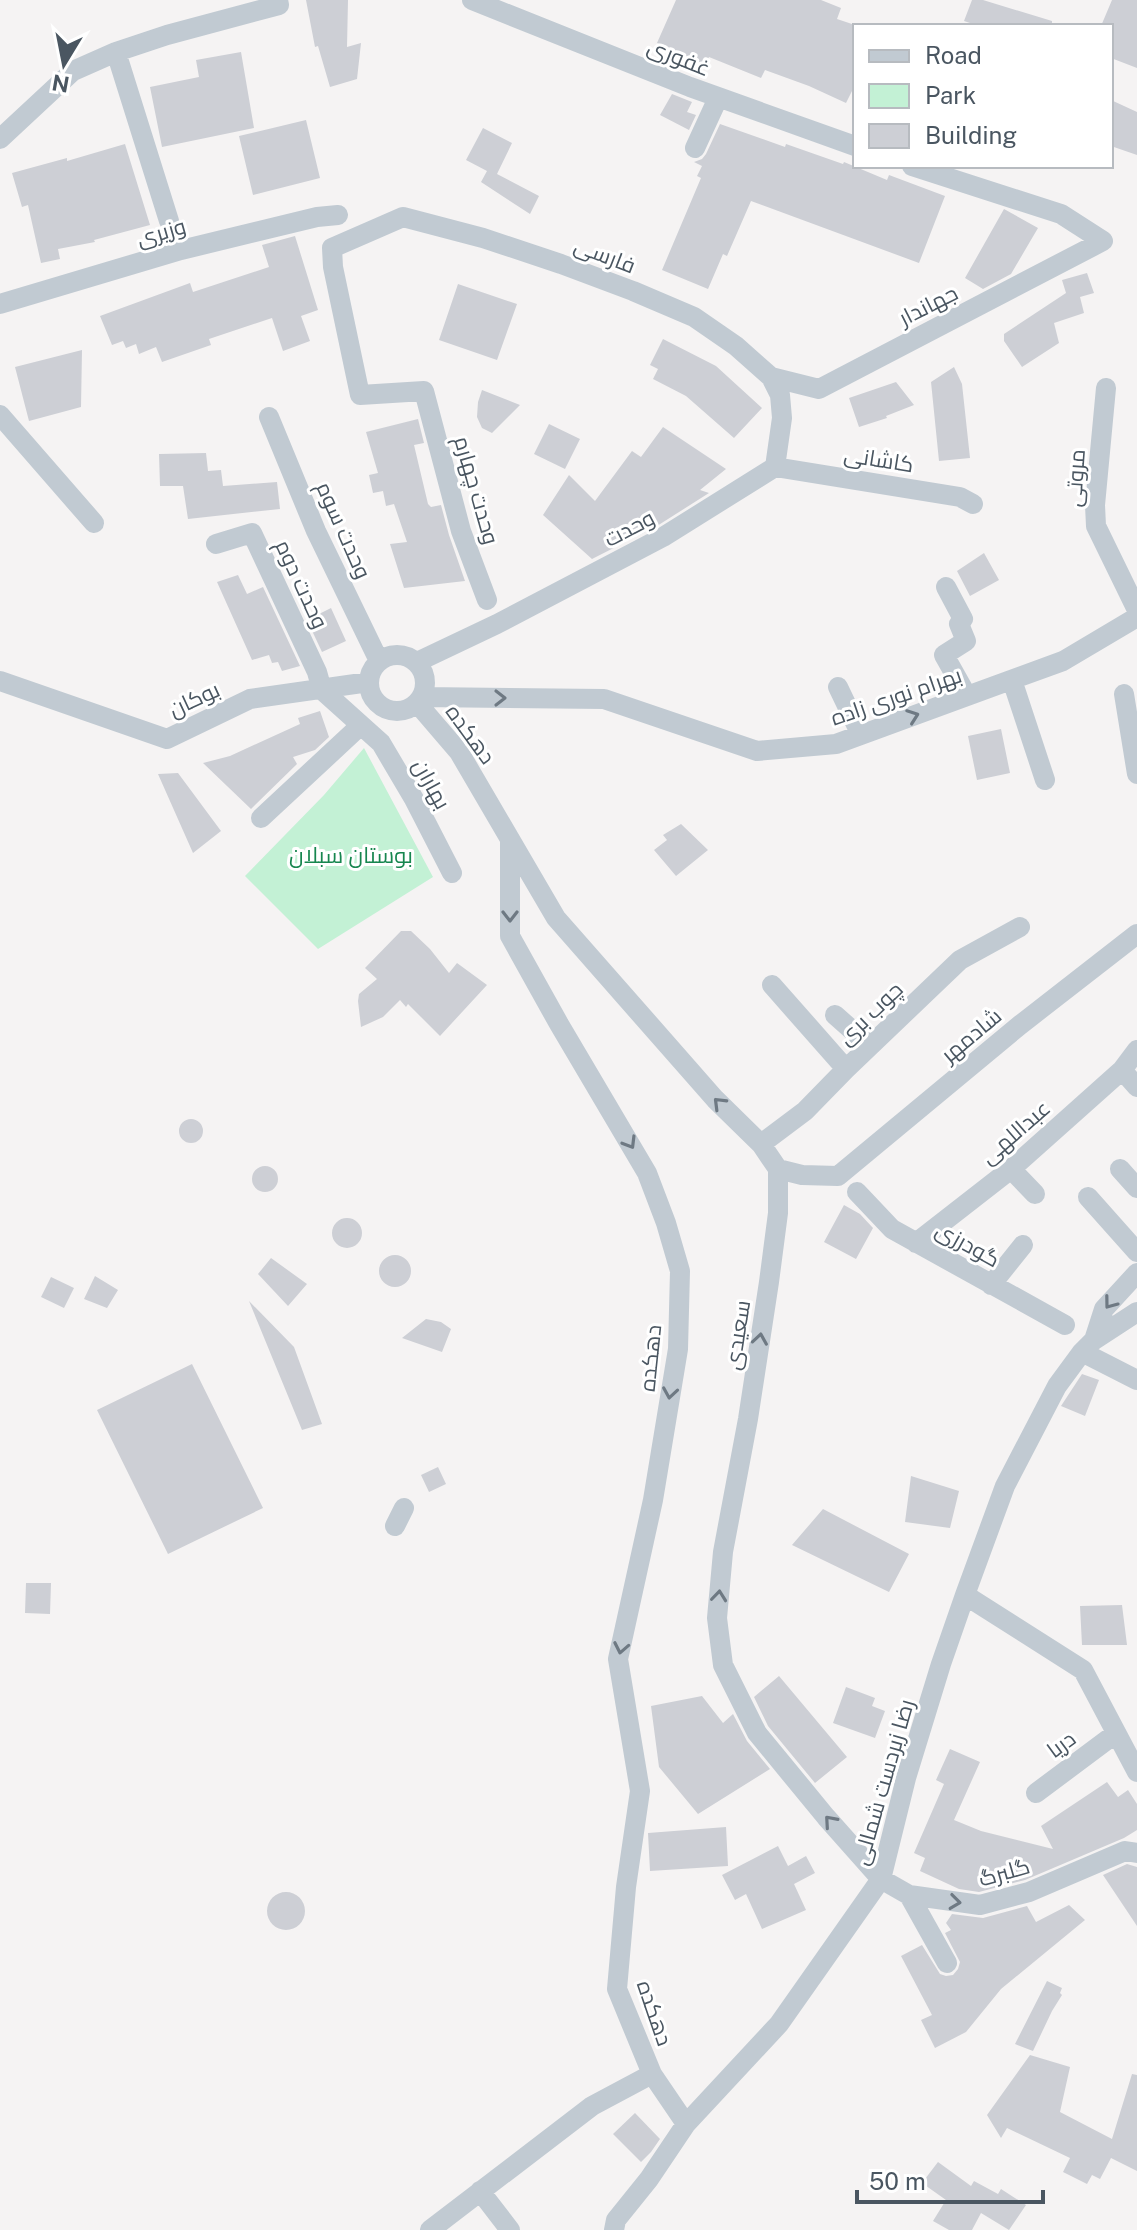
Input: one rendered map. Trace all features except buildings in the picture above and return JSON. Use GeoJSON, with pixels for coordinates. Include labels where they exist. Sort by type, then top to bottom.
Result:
{"type":"FeatureCollection","features":[{"type":"Feature","properties":{"kind":"street"},"geometry":{"type":"LineString","coordinates":[[0,139],[73,71],[167,35],[279,5],[278,0]]}},
{"type":"Feature","properties":{"kind":"street","name":"غفوری"},"geometry":{"type":"LineString","coordinates":[[472,0],[496,4],[718,98],[853,145]]}},
{"type":"Feature","properties":{"kind":"street"},"geometry":{"type":"LineString","coordinates":[[116,52],[169,221]]}},
{"type":"Feature","properties":{"kind":"street"},"geometry":{"type":"LineString","coordinates":[[695,148],[718,98]]}},
{"type":"Feature","properties":{"kind":"street","name":"جهاندار"},"geometry":{"type":"LineString","coordinates":[[771,377],[819,389],[1103,241],[1061,214],[918,168]]}},
{"type":"Feature","properties":{"kind":"street","name":"وزیری"},"geometry":{"type":"LineString","coordinates":[[0,304],[181,250],[317,217],[338,215]]}},
{"type":"Feature","properties":{"kind":"street","name":"فارسی"},"geometry":{"type":"LineString","coordinates":[[424,391],[360,395],[333,267],[332,248],[403,217],[483,238],[561,264],[694,317],[736,346],[771,377]]}},
{"type":"Feature","properties":{"kind":"street"},"geometry":{"type":"LineString","coordinates":[[771,377],[780,395],[782,418],[775,467]]}},
{"type":"Feature","properties":{"kind":"street","name":"مروتی"},"geometry":{"type":"LineString","coordinates":[[1106,388],[1095,505],[1096,526],[1137,610]]}},
{"type":"Feature","properties":{"kind":"street","name":"وحدت چهارم"},"geometry":{"type":"LineString","coordinates":[[424,391],[461,531],[487,600]]}},
{"type":"Feature","properties":{"kind":"street"},"geometry":{"type":"LineString","coordinates":[[0,415],[94,523]]}},
{"type":"Feature","properties":{"kind":"street","name":"وحدت سوم"},"geometry":{"type":"LineString","coordinates":[[269,417],[316,531],[379,661]]}},
{"type":"Feature","properties":{"kind":"street","name":"کاشانی"},"geometry":{"type":"LineString","coordinates":[[775,467],[960,497],[973,504]]}},
{"type":"Feature","properties":{"kind":"street","name":"وحدت"},"geometry":{"type":"LineString","coordinates":[[417,662],[663,537],[775,467]]}},
{"type":"Feature","properties":{"kind":"street","name":"وحدت دوم"},"geometry":{"type":"LineString","coordinates":[[216,544],[252,533],[317,672],[322,690]]}},
{"type":"Feature","properties":{"kind":"street"},"geometry":{"type":"LineString","coordinates":[[946,587],[963,619],[959,624],[966,641],[944,655],[967,696]]}},
{"type":"Feature","properties":{"kind":"street","name":"بهرام نوری زاده"},"geometry":{"type":"LineString","coordinates":[[420,700],[604,699],[757,751],[836,744],[1063,661],[1137,617]]}},
{"type":"Feature","properties":{"kind":"street"},"geometry":{"type":"LineString","coordinates":[[402,655],[417,662],[426,679],[426,688],[420,700],[404,711],[387,710],[373,698],[369,682],[373,667],[379,661],[402,655]]}},
{"type":"Feature","properties":{"kind":"street"},"geometry":{"type":"LineString","coordinates":[[1012,680],[1045,780]]}},
{"type":"Feature","properties":{"kind":"street","name":"بوکان"},"geometry":{"type":"LineString","coordinates":[[0,681],[167,739],[250,699],[369,682]]}},
{"type":"Feature","properties":{"kind":"street"},"geometry":{"type":"LineString","coordinates":[[838,687],[861,735]]}},
{"type":"Feature","properties":{"kind":"street","name":"بهاران"},"geometry":{"type":"LineString","coordinates":[[322,690],[381,743],[452,873]]}},
{"type":"Feature","properties":{"kind":"street"},"geometry":{"type":"LineString","coordinates":[[1124,694],[1137,774]]}},
{"type":"Feature","properties":{"kind":"street","name":"دهکده"},"geometry":{"type":"LineString","coordinates":[[420,700],[459,752],[510,838],[510,936],[647,1173],[680,1271],[678,1349],[653,1500],[618,1659],[640,1791],[626,1887],[617,1989],[652,2074],[686,2124]]}},
{"type":"Feature","properties":{"kind":"street"},"geometry":{"type":"LineString","coordinates":[[261,818],[361,725]]}},
{"type":"Feature","properties":{"kind":"street"},"geometry":{"type":"LineString","coordinates":[[510,838],[556,918],[715,1099],[761,1144],[778,1169]]}},
{"type":"Feature","properties":{"kind":"street","name":"چوب بری"},"geometry":{"type":"LineString","coordinates":[[761,1144],[805,1111],[960,960],[1020,927]]}},
{"type":"Feature","properties":{"kind":"street","name":"شادمهر"},"geometry":{"type":"LineString","coordinates":[[778,1169],[802,1175],[838,1176],[1020,1025],[1137,934]]}},
{"type":"Feature","properties":{"kind":"street"},"geometry":{"type":"LineString","coordinates":[[772,985],[846,1069]]}},
{"type":"Feature","properties":{"kind":"street"},"geometry":{"type":"LineString","coordinates":[[835,1015],[870,1046]]}},
{"type":"Feature","properties":{"kind":"street","name":"عبداللهی"},"geometry":{"type":"LineString","coordinates":[[916,1243],[1011,1169],[1122,1070],[1137,1050]]}},
{"type":"Feature","properties":{"kind":"street"},"geometry":{"type":"LineString","coordinates":[[1122,1070],[1137,1087]]}},
{"type":"Feature","properties":{"kind":"street","name":"سعیدی"},"geometry":{"type":"LineString","coordinates":[[778,1169],[778,1213],[769,1282],[723,1552],[717,1618],[723,1665],[757,1733],[881,1879]]}},
{"type":"Feature","properties":{"kind":"street"},"geometry":{"type":"LineString","coordinates":[[1011,1169],[1035,1194]]}},
{"type":"Feature","properties":{"kind":"street"},"geometry":{"type":"LineString","coordinates":[[1120,1169],[1137,1188]]}},
{"type":"Feature","properties":{"kind":"street","name":"گودرزی"},"geometry":{"type":"LineString","coordinates":[[857,1192],[892,1229],[1065,1325]]}},
{"type":"Feature","properties":{"kind":"street"},"geometry":{"type":"LineString","coordinates":[[1088,1197],[1137,1252]]}},
{"type":"Feature","properties":{"kind":"street"},"geometry":{"type":"LineString","coordinates":[[991,1285],[1023,1245]]}},
{"type":"Feature","properties":{"kind":"street"},"geometry":{"type":"LineString","coordinates":[[1088,1346],[1104,1309],[1137,1273]]}},
{"type":"Feature","properties":{"kind":"street"},"geometry":{"type":"LineString","coordinates":[[1088,1346],[1137,1312]]}},
{"type":"Feature","properties":{"kind":"street"},"geometry":{"type":"LineString","coordinates":[[1088,1346],[1137,1380]]}},
{"type":"Feature","properties":{"kind":"street","name":"رضا زبردست شمالی"},"geometry":{"type":"LineString","coordinates":[[614,2230],[616,2220],[649,2179],[686,2124],[779,2024],[881,1879],[906,1778],[965,1595],[1005,1486],[1057,1386],[1088,1346]]}},
{"type":"Feature","properties":{"kind":"street"},"geometry":{"type":"LineString","coordinates":[[965,1595],[1083,1670],[1137,1772]]}},
{"type":"Feature","properties":{"kind":"street","name":"دریا"},"geometry":{"type":"LineString","coordinates":[[1036,1793],[1115,1734]]}},
{"type":"Feature","properties":{"kind":"street","name":"گلبرگ"},"geometry":{"type":"LineString","coordinates":[[881,1879],[909,1895],[980,1905],[1029,1892],[1125,1851],[1137,1853]]}},
{"type":"Feature","properties":{"kind":"street"},"geometry":{"type":"LineString","coordinates":[[909,1895],[947,1963]]}},
{"type":"Feature","properties":{"kind":"street","name":"دهکده"},"geometry":{"type":"LineString","coordinates":[[430,2230],[592,2106],[652,2074]]}},
{"type":"Feature","properties":{"kind":"street"},"geometry":{"type":"LineString","coordinates":[[480,2191],[510,2230]]}},
{"type":"Feature","properties":{"kind":"green space","name":"بوستان سبلان"},"geometry":{"type":"Polygon","coordinates":[[[364,748],[433,877],[318,949],[245,876],[324,795],[364,748]]]}}]}
